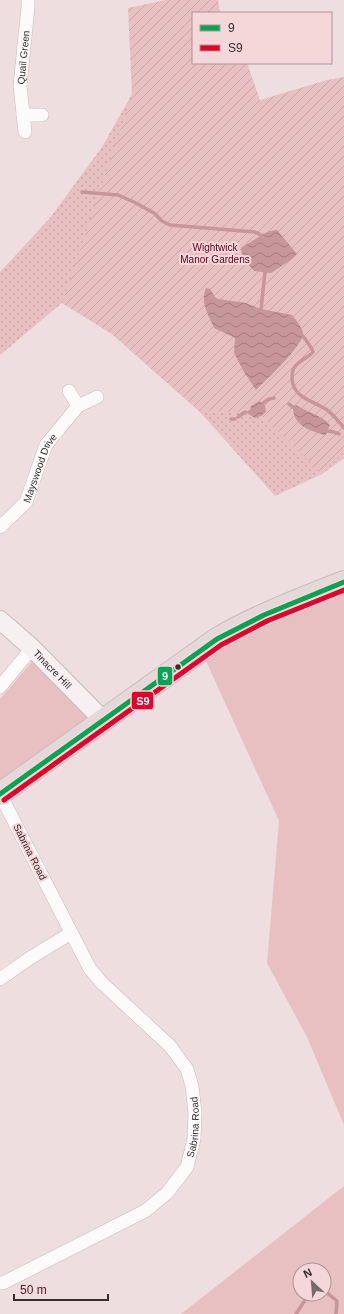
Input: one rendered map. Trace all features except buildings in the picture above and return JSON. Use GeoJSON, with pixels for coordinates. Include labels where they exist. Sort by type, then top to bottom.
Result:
{"type":"FeatureCollection","features":[{"type":"Feature","properties":{"kind":"highway"},"geometry":{"type":"LineString","coordinates":[[0,794],[217,638],[274,609],[344,582]]}},
{"type":"Feature","properties":{"kind":"street","name":"Quail Green"},"geometry":{"type":"LineString","coordinates":[[25,132],[20,86],[28,0]]}},
{"type":"Feature","properties":{"kind":"street"},"geometry":{"type":"LineString","coordinates":[[23,115],[42,115]]}},
{"type":"Feature","properties":{"kind":"street"},"geometry":{"type":"LineString","coordinates":[[69,391],[78,406]]}},
{"type":"Feature","properties":{"kind":"street","name":"Mayswood Drive"},"geometry":{"type":"LineString","coordinates":[[0,527],[26,502],[46,445],[78,406],[97,397]]}},
{"type":"Feature","properties":{"kind":"street","name":"Tinacre Hill"},"geometry":{"type":"LineString","coordinates":[[0,620],[32,648],[103,720]]}},
{"type":"Feature","properties":{"kind":"street"},"geometry":{"type":"LineString","coordinates":[[0,687],[32,648]]}},
{"type":"Feature","properties":{"kind":"street","name":"Sabrina Road"},"geometry":{"type":"LineString","coordinates":[[0,794],[90,969],[98,979],[170,1046],[187,1069],[192,1086],[195,1113],[194,1138],[187,1167],[167,1193],[145,1211],[3,1283],[0,1283]]}},
{"type":"Feature","properties":{"kind":"street"},"geometry":{"type":"LineString","coordinates":[[0,979],[30,958],[71,933]]}},
{"type":"Feature","properties":{"kind":"green space","name":"Wightwick Manor Gardens"},"geometry":{"type":"Polygon","coordinates":[[[166,0],[218,0],[220,12],[192,12],[192,64],[247,64],[260,100],[327,80],[344,77],[344,452],[322,474],[258,412],[199,411],[112,334],[62,303],[132,94],[128,8],[166,0]]]}},
{"type":"Feature","properties":{"kind":"green space"},"geometry":{"type":"Polygon","coordinates":[[[132,94],[344,374],[344,459],[322,474],[275,496],[199,411],[112,334],[62,303],[0,355],[0,272],[50,218],[102,147],[132,94]]]}},
{"type":"Feature","properties":{"kind":"green space"},"geometry":{"type":"Polygon","coordinates":[[[344,590],[344,1125],[307,1037],[267,963],[279,821],[206,661],[232,640],[344,590]]]}},
{"type":"Feature","properties":{"kind":"green space"},"geometry":{"type":"Polygon","coordinates":[[[35,658],[88,712],[85,720],[0,781],[0,699],[35,658]]]}},
{"type":"Feature","properties":{"kind":"green space"},"geometry":{"type":"Polygon","coordinates":[[[344,1186],[344,1314],[181,1314],[344,1186]]]}},
{"type":"Feature","properties":{"kind":"water"},"geometry":{"type":"Polygon","coordinates":[[[277,230],[297,254],[271,273],[254,271],[244,258],[241,248],[265,233],[277,230]]]}},
{"type":"Feature","properties":{"kind":"water"},"geometry":{"type":"Polygon","coordinates":[[[206,288],[210,289],[218,299],[246,303],[261,309],[292,315],[301,328],[303,333],[298,345],[284,362],[256,390],[234,353],[235,338],[214,328],[204,304],[204,293],[206,288]]]}},
{"type":"Feature","properties":{"kind":"water"},"geometry":{"type":"Polygon","coordinates":[[[259,401],[264,405],[266,410],[266,412],[261,416],[255,418],[245,412],[250,410],[251,406],[259,401]]]}},
{"type":"Feature","properties":{"kind":"water"},"geometry":{"type":"Polygon","coordinates":[[[296,405],[326,421],[330,425],[326,434],[324,435],[312,431],[302,426],[294,413],[293,407],[296,405]]]}},
{"type":"Feature","properties":{"kind":"waterway"},"geometry":{"type":"LineString","coordinates":[[82,192],[118,195],[154,213],[162,221],[170,225],[255,232],[261,235]]}},
{"type":"Feature","properties":{"kind":"waterway"},"geometry":{"type":"LineString","coordinates":[[261,309],[265,272]]}},
{"type":"Feature","properties":{"kind":"waterway"},"geometry":{"type":"LineString","coordinates":[[303,336],[313,352],[298,363],[294,368],[292,372],[293,385],[300,395],[329,412],[344,428]]}},
{"type":"Feature","properties":{"kind":"waterway"},"geometry":{"type":"LineString","coordinates":[[263,403],[274,398]]}},
{"type":"Feature","properties":{"kind":"waterway"},"geometry":{"type":"LineString","coordinates":[[289,404],[293,407]]}},
{"type":"Feature","properties":{"kind":"waterway"},"geometry":{"type":"LineString","coordinates":[[238,417],[245,412]]}},
{"type":"Feature","properties":{"kind":"waterway"},"geometry":{"type":"LineString","coordinates":[[327,431],[339,434]]}},
{"type":"Feature","properties":{"kind":"waterway"},"geometry":{"type":"LineString","coordinates":[[332,1297],[337,1301],[336,1314]]}},
{"type":"Feature","properties":{"kind":"waterway"},"geometry":{"type":"LineString","coordinates":[[296,1314],[304,1302]]}},
{"type":"Feature","properties":{"kind":"transit line","name":"9"},"geometry":{"type":"LineString","coordinates":[[0,794],[217,639],[264,615],[344,582]]}},
{"type":"Feature","properties":{"kind":"transit line","name":"S9"},"geometry":{"type":"LineString","coordinates":[[4,800],[221,645],[267,621],[344,590]]}}]}
